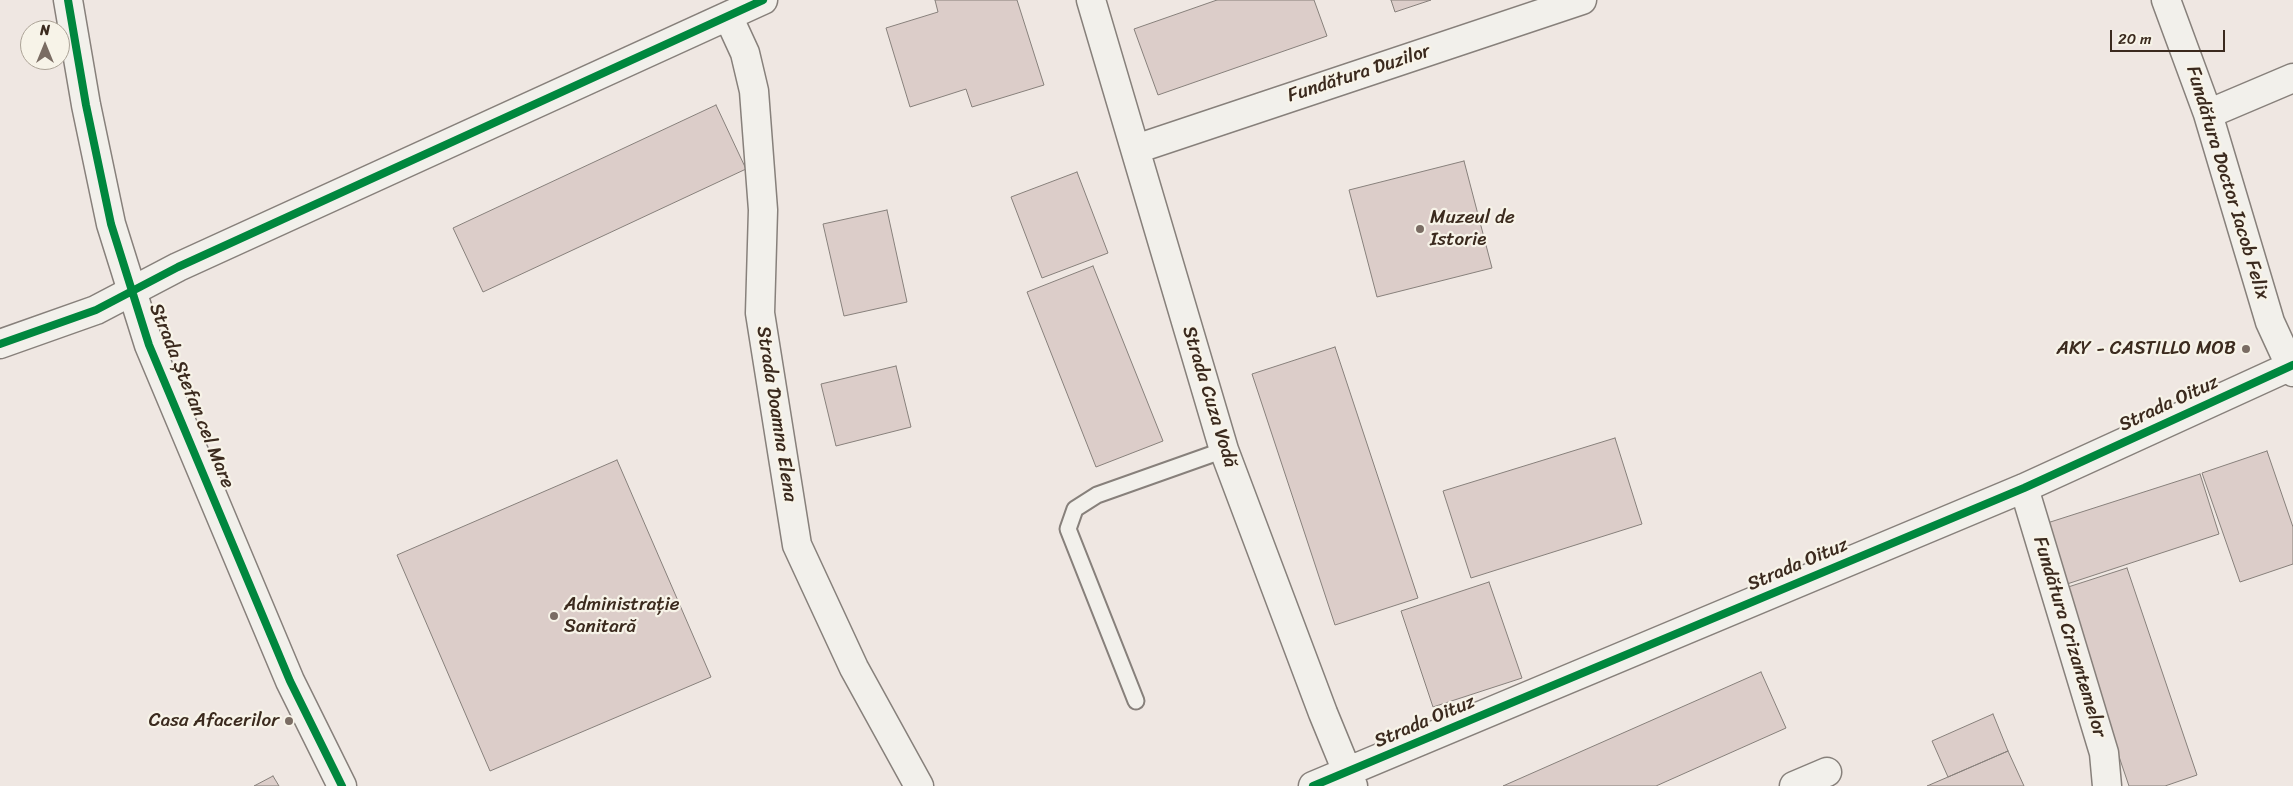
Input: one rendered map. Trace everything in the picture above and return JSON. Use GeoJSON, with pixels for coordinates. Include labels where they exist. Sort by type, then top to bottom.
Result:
{"type":"FeatureCollection","features":[{"type":"Feature","properties":{"kind":"street","name":"Strada Ștefan cel Mare"},"geometry":{"type":"LineString","coordinates":[[68,0],[86,105],[111,224],[149,345],[290,681],[342,786]]}},
{"type":"Feature","properties":{"kind":"street"},"geometry":{"type":"LineString","coordinates":[[0,344],[96,310],[131,290],[763,0]]}},
{"type":"Feature","properties":{"kind":"street","name":"Strada Cuza Vodă"},"geometry":{"type":"LineString","coordinates":[[1091,0],[1224,450],[1350,779]]}},
{"type":"Feature","properties":{"kind":"street","name":"Fundătura Duzilor"},"geometry":{"type":"LineString","coordinates":[[1136,149],[1582,0]]}},
{"type":"Feature","properties":{"kind":"street","name":"Fundătura Doctor Iacob Felix"},"geometry":{"type":"LineString","coordinates":[[2166,0],[2208,114],[2270,322],[2292,368]]}},
{"type":"Feature","properties":{"kind":"street","name":"Strada Doamna Elena"},"geometry":{"type":"LineString","coordinates":[[728,16],[745,54],[754,91],[763,210],[760,313],[797,545],[854,668],[919,786]]}},
{"type":"Feature","properties":{"kind":"street"},"geometry":{"type":"LineString","coordinates":[[2208,114],[2293,78]]}},
{"type":"Feature","properties":{"kind":"street","name":"Strada Oituz"},"geometry":{"type":"LineString","coordinates":[[1312,786],[1350,779],[2024,488],[2292,368]]}},
{"type":"Feature","properties":{"kind":"street","name":"Fundătura Crizantemelor"},"geometry":{"type":"LineString","coordinates":[[2024,488],[2104,753],[2108,786]]}},
{"type":"Feature","properties":{"kind":"street"},"geometry":{"type":"LineString","coordinates":[[1794,786],[1827,772]]}},
{"type":"Feature","properties":{"kind":"lane"},"geometry":{"type":"LineString","coordinates":[[1136,702],[1068,529],[1075,509],[1097,495],[1224,450]]}},
{"type":"Feature","properties":{"kind":"building"},"geometry":{"type":"Polygon","coordinates":[[[935,0],[1017,0],[1044,85],[972,107],[966,89],[910,107],[886,28],[938,12],[935,0]]]}},
{"type":"Feature","properties":{"kind":"building"},"geometry":{"type":"Polygon","coordinates":[[[1217,0],[1314,0],[1327,36],[1158,95],[1134,29],[1217,0]]]}},
{"type":"Feature","properties":{"kind":"building"},"geometry":{"type":"Polygon","coordinates":[[[1391,0],[1431,0],[1395,12],[1391,0]]]}},
{"type":"Feature","properties":{"kind":"building"},"geometry":{"type":"Polygon","coordinates":[[[716,105],[746,169],[483,292],[453,228],[716,105]]]}},
{"type":"Feature","properties":{"kind":"building","name":"Muzeul de Istorie"},"geometry":{"type":"Polygon","coordinates":[[[1464,161],[1492,268],[1377,297],[1349,190],[1464,161]]]}},
{"type":"Feature","properties":{"kind":"building"},"geometry":{"type":"Polygon","coordinates":[[[1077,172],[1108,253],[1042,278],[1011,197],[1077,172]]]}},
{"type":"Feature","properties":{"kind":"building"},"geometry":{"type":"Polygon","coordinates":[[[887,210],[907,302],[844,316],[823,224],[887,210]]]}},
{"type":"Feature","properties":{"kind":"building"},"geometry":{"type":"Polygon","coordinates":[[[1093,266],[1163,441],[1096,467],[1027,292],[1093,266]]]}},
{"type":"Feature","properties":{"kind":"building"},"geometry":{"type":"Polygon","coordinates":[[[1335,347],[1418,598],[1335,625],[1252,374],[1335,347]]]}},
{"type":"Feature","properties":{"kind":"building"},"geometry":{"type":"Polygon","coordinates":[[[896,366],[911,427],[836,446],[821,384],[896,366]]]}},
{"type":"Feature","properties":{"kind":"building"},"geometry":{"type":"Polygon","coordinates":[[[1615,438],[1642,524],[1471,578],[1443,491],[1615,438]]]}},
{"type":"Feature","properties":{"kind":"building"},"geometry":{"type":"Polygon","coordinates":[[[2267,451],[2293,527],[2293,564],[2240,582],[2202,473],[2267,451]]]}},
{"type":"Feature","properties":{"kind":"building","name":"Administrație Sanitară"},"geometry":{"type":"Polygon","coordinates":[[[617,460],[711,677],[490,771],[397,555],[617,460]]]}},
{"type":"Feature","properties":{"kind":"building"},"geometry":{"type":"Polygon","coordinates":[[[2200,474],[2219,534],[2061,586],[2041,525],[2200,474]]]}},
{"type":"Feature","properties":{"kind":"building"},"geometry":{"type":"Polygon","coordinates":[[[2127,568],[2197,775],[2165,786],[2129,786],[2062,589],[2127,568]]]}},
{"type":"Feature","properties":{"kind":"building"},"geometry":{"type":"Polygon","coordinates":[[[1489,582],[1522,678],[1433,707],[1401,611],[1489,582]]]}},
{"type":"Feature","properties":{"kind":"building"},"geometry":{"type":"Polygon","coordinates":[[[1761,672],[1786,728],[1656,786],[1503,786],[1761,672]]]}},
{"type":"Feature","properties":{"kind":"building"},"geometry":{"type":"Polygon","coordinates":[[[1993,714],[2008,751],[1948,777],[1932,741],[1993,714]]]}},
{"type":"Feature","properties":{"kind":"building"},"geometry":{"type":"Polygon","coordinates":[[[2008,751],[2024,786],[1927,786],[1948,777],[2008,751]]]}},
{"type":"Feature","properties":{"kind":"building"},"geometry":{"type":"Polygon","coordinates":[[[273,776],[279,786],[254,786],[273,776]]]}},
{"type":"Feature","properties":{"kind":"cycle path"},"geometry":{"type":"LineString","coordinates":[[68,0],[86,105],[111,224],[149,345],[290,681],[342,786]]}},
{"type":"Feature","properties":{"kind":"cycle path"},"geometry":{"type":"LineString","coordinates":[[0,344],[96,310],[178,267],[763,0]]}},
{"type":"Feature","properties":{"kind":"cycle path"},"geometry":{"type":"LineString","coordinates":[[1313,786],[2024,488],[2293,365]]}},
{"type":"Feature","properties":{"kind":"place","name":"Muzeul de Istorie"},"geometry":{"type":"Point","coordinates":[1420,229]}},
{"type":"Feature","properties":{"kind":"place","name":"AKY - CASTILLO MOB"},"geometry":{"type":"Point","coordinates":[2246,349]}},
{"type":"Feature","properties":{"kind":"place","name":"Administrație Sanitară"},"geometry":{"type":"Point","coordinates":[554,616]}},
{"type":"Feature","properties":{"kind":"place","name":"Casa Afacerilor"},"geometry":{"type":"Point","coordinates":[289,721]}}]}
